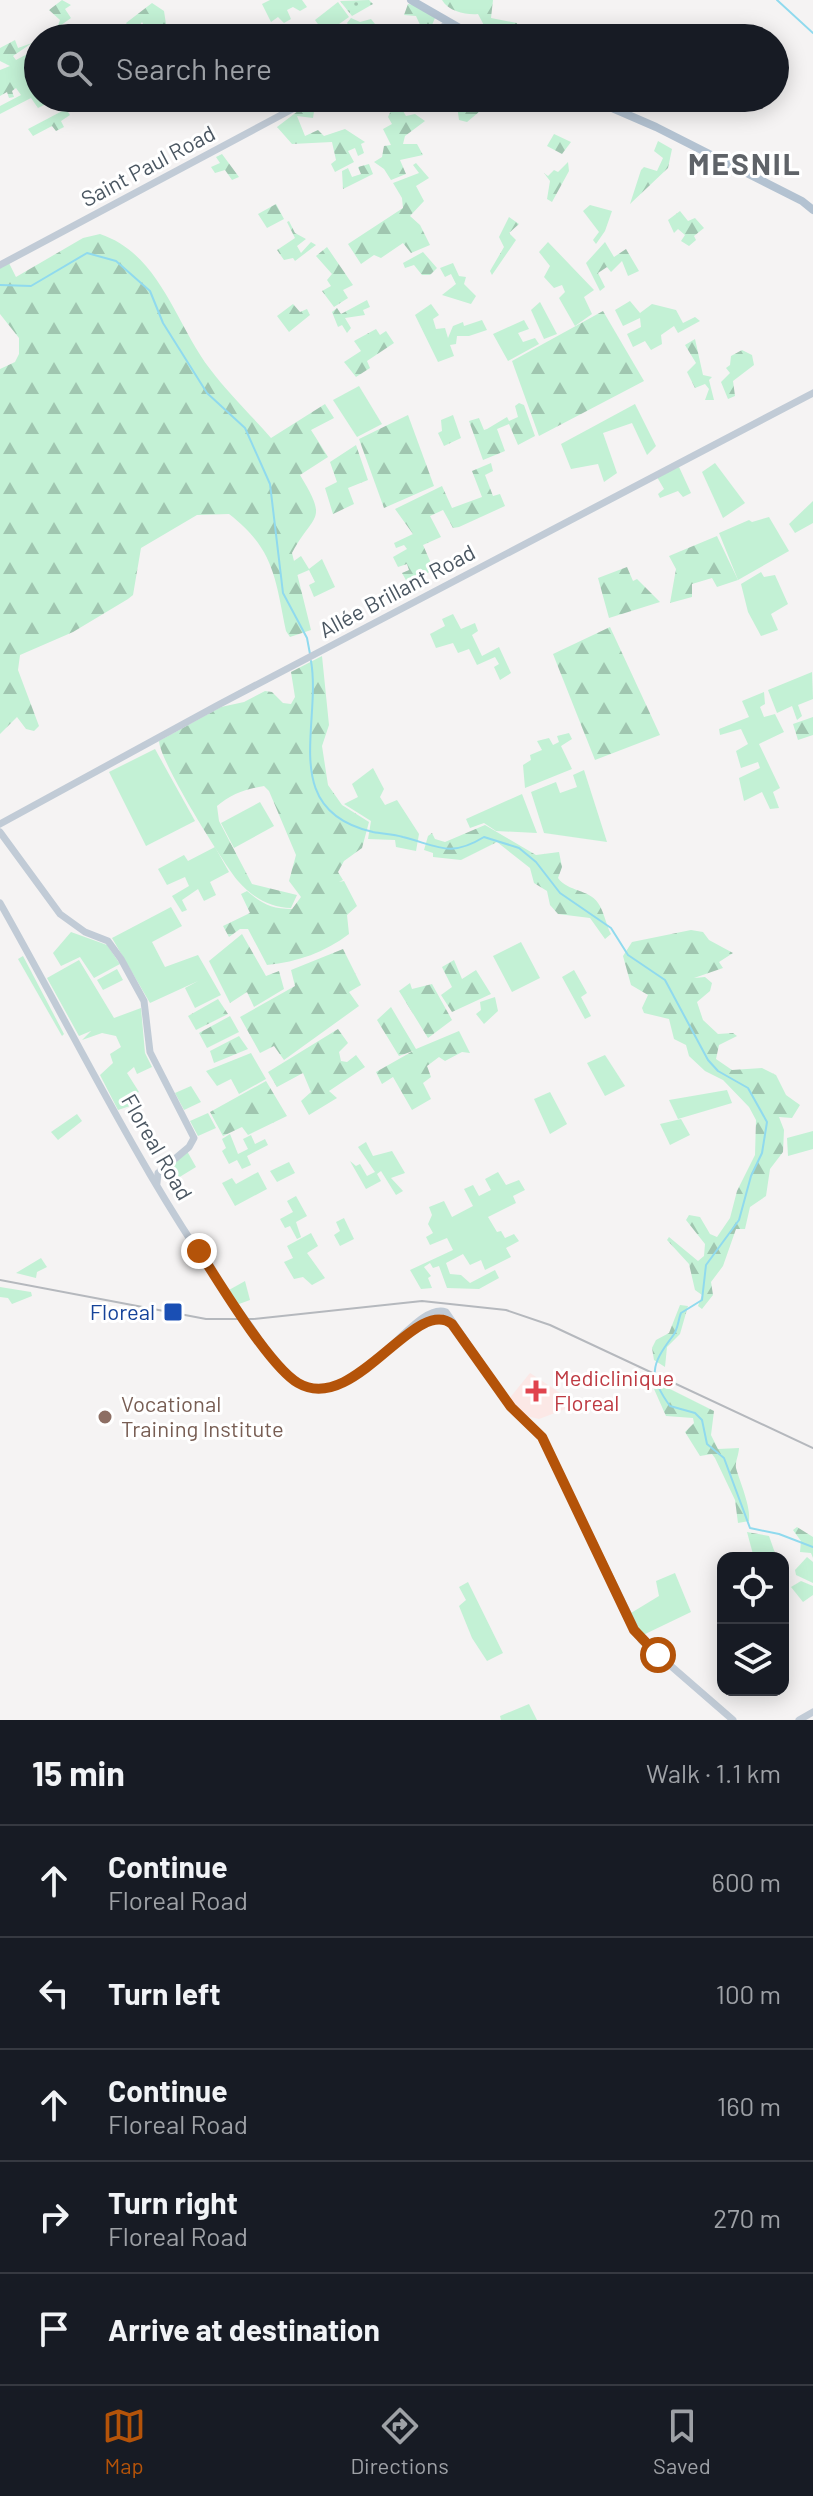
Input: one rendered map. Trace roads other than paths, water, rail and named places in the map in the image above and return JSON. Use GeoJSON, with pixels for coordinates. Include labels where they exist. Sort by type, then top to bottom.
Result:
{"type":"FeatureCollection","features":[{"type":"Feature","properties":{"kind":"main road"},"geometry":{"type":"LineString","coordinates":[[411,0],[449,23]]}},
{"type":"Feature","properties":{"kind":"main road"},"geometry":{"type":"LineString","coordinates":[[434,24],[438,15]]}},
{"type":"Feature","properties":{"kind":"main road","name":"Saint Paul Road"},"geometry":{"type":"LineString","coordinates":[[0,265],[287,112]]}},
{"type":"Feature","properties":{"kind":"main road"},"geometry":{"type":"LineString","coordinates":[[621,112],[802,201],[813,210]]}},
{"type":"Feature","properties":{"kind":"main road","name":"Allée Brillant Road"},"geometry":{"type":"LineString","coordinates":[[0,824],[813,393]]}},
{"type":"Feature","properties":{"kind":"main road"},"geometry":{"type":"LineString","coordinates":[[0,832],[60,914],[85,932],[108,941],[144,1001],[151,1055],[193,1132],[192,1144],[158,1173],[159,1190]]}},
{"type":"Feature","properties":{"kind":"main road","name":"Floreal Road"},"geometry":{"type":"LineString","coordinates":[[0,903],[159,1190],[236,1308],[280,1367],[298,1383],[314,1388],[331,1387],[358,1373],[429,1319],[446,1319],[466,1340],[511,1407],[542,1437],[641,1640],[733,1720]]}},
{"type":"Feature","properties":{"kind":"main road"},"geometry":{"type":"LineString","coordinates":[[144,1160],[156,1171],[181,1153]]}},
{"type":"Feature","properties":{"kind":"main road"},"geometry":{"type":"LineString","coordinates":[[799,1720],[813,1712]]}},
{"type":"Feature","properties":{"kind":"waterway"},"geometry":{"type":"LineString","coordinates":[[777,0],[813,33]]}},
{"type":"Feature","properties":{"kind":"waterway"},"geometry":{"type":"LineString","coordinates":[[0,285],[31,286],[87,253],[116,261],[150,291],[163,323],[207,393],[245,428],[270,484],[283,593],[307,638],[310,654]]}},
{"type":"Feature","properties":{"kind":"waterway"},"geometry":{"type":"LineString","coordinates":[[311,661],[310,762],[315,785],[325,805],[344,821],[373,832],[444,848],[462,847],[484,837],[519,848],[536,862],[560,893],[611,928],[628,955],[665,980],[708,1060],[718,1071],[748,1088],[767,1122],[762,1153],[751,1176],[739,1220],[706,1265],[702,1300],[681,1313],[676,1332],[656,1363],[655,1378],[670,1406],[695,1413],[702,1420],[707,1444],[724,1458],[750,1528],[779,1534],[813,1547]]}},
{"type":"Feature","properties":{"kind":"tram line"},"geometry":{"type":"LineString","coordinates":[[0,1280],[206,1319],[253,1319],[422,1301],[506,1310],[550,1325],[813,1448]]}},
{"type":"Feature","properties":{"kind":"place","name":"Floreal"},"geometry":{"type":"Point","coordinates":[173,1312]}},
{"type":"Feature","properties":{"kind":"place","name":"Mediclinique Floreal"},"geometry":{"type":"Point","coordinates":[536,1391]}},
{"type":"Feature","properties":{"kind":"place","name":"Vocational Training Institute"},"geometry":{"type":"Point","coordinates":[105,1417]}},
{"type":"Feature","properties":{"kind":"district","name":"MESNIL"},"geometry":{"type":"Point","coordinates":[745,165]}}]}
